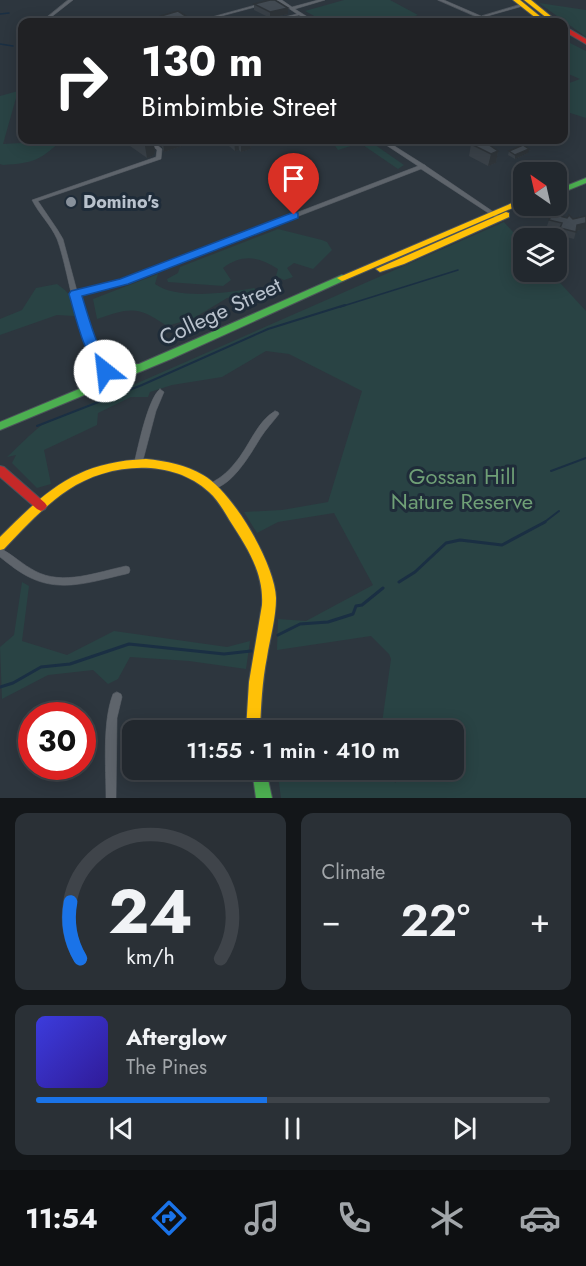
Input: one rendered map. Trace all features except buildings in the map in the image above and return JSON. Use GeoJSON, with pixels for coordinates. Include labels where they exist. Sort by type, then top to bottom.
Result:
{"type":"FeatureCollection","features":[{"type":"Feature","properties":{"kind":"street"},"geometry":{"type":"LineString","coordinates":[[48,18],[71,0]]}},
{"type":"Feature","properties":{"kind":"street"},"geometry":{"type":"LineString","coordinates":[[213,18],[279,0],[306,18]]}},
{"type":"Feature","properties":{"kind":"street"},"geometry":{"type":"LineString","coordinates":[[293,8],[323,0]]}},
{"type":"Feature","properties":{"kind":"street"},"geometry":{"type":"LineString","coordinates":[[440,0],[483,18]]}},
{"type":"Feature","properties":{"kind":"street"},"geometry":{"type":"LineString","coordinates":[[525,5],[540,18]]}},
{"type":"Feature","properties":{"kind":"street"},"geometry":{"type":"LineString","coordinates":[[488,18],[525,5],[548,18]]}},
{"type":"Feature","properties":{"kind":"street"},"geometry":{"type":"LineString","coordinates":[[284,18],[300,14]]}},
{"type":"Feature","properties":{"kind":"street"},"geometry":{"type":"LineString","coordinates":[[568,31],[585,43]]}},
{"type":"Feature","properties":{"kind":"street"},"geometry":{"type":"LineString","coordinates":[[568,37],[585,43]]}},
{"type":"Feature","properties":{"kind":"street"},"geometry":{"type":"LineString","coordinates":[[114,380],[114,374],[96,358],[89,342],[59,238],[35,200],[153,161],[159,158],[160,150],[153,144]]}},
{"type":"Feature","properties":{"kind":"street"},"geometry":{"type":"LineString","coordinates":[[388,144],[496,216]]}},
{"type":"Feature","properties":{"kind":"street"},"geometry":{"type":"LineString","coordinates":[[75,294],[123,282],[423,166]]}},
{"type":"Feature","properties":{"kind":"street"},"geometry":{"type":"LineString","coordinates":[[567,182],[586,174]]}},
{"type":"Feature","properties":{"kind":"street"},"geometry":{"type":"LineString","coordinates":[[568,188],[586,180]]}},
{"type":"Feature","properties":{"kind":"street"},"geometry":{"type":"LineString","coordinates":[[568,188],[586,192]]}},
{"type":"Feature","properties":{"kind":"street","name":"College Street"},"geometry":{"type":"LineString","coordinates":[[496,216],[513,206]]}},
{"type":"Feature","properties":{"kind":"street","name":"College Street"},"geometry":{"type":"LineString","coordinates":[[5,427],[167,357],[308,292],[513,211]]}},
{"type":"Feature","properties":{"kind":"street"},"geometry":{"type":"LineString","coordinates":[[107,367],[127,369],[157,358],[167,357]]}},
{"type":"Feature","properties":{"kind":"street"},"geometry":{"type":"LineString","coordinates":[[80,394],[84,387],[98,380],[107,367]]}},
{"type":"Feature","properties":{"kind":"street"},"geometry":{"type":"LineString","coordinates":[[138,464],[152,411],[160,392]]}},
{"type":"Feature","properties":{"kind":"street"},"geometry":{"type":"LineString","coordinates":[[211,487],[228,479],[243,461],[262,426],[275,414]]}},
{"type":"Feature","properties":{"kind":"street"},"geometry":{"type":"LineString","coordinates":[[0,545],[41,506],[77,479],[94,472],[138,464],[166,466],[182,471],[211,487],[232,514],[259,556],[269,596],[253,720]]}},
{"type":"Feature","properties":{"kind":"street"},"geometry":{"type":"LineString","coordinates":[[1,467],[41,506]]}},
{"type":"Feature","properties":{"kind":"street"},"geometry":{"type":"LineString","coordinates":[[0,552],[20,569],[45,581],[72,583],[126,570]]}},
{"type":"Feature","properties":{"kind":"street"},"geometry":{"type":"LineString","coordinates":[[111,798],[112,718],[117,697]]}},
{"type":"Feature","properties":{"kind":"street"},"geometry":{"type":"LineString","coordinates":[[261,780],[264,798]]}},
{"type":"Feature","properties":{"kind":"green space"},"geometry":{"type":"Polygon","coordinates":[[[344,0],[390,0],[418,15],[408,18],[318,18],[305,11],[344,0]]]}},
{"type":"Feature","properties":{"kind":"green space"},"geometry":{"type":"Polygon","coordinates":[[[539,3],[586,10],[586,37],[568,24],[568,18],[560,18],[539,3]]]}},
{"type":"Feature","properties":{"kind":"green space"},"geometry":{"type":"Polygon","coordinates":[[[568,42],[586,51],[586,118],[568,112],[568,84],[580,79],[568,74],[568,42]]]}},
{"type":"Feature","properties":{"kind":"green space"},"geometry":{"type":"Polygon","coordinates":[[[18,91],[3,144],[57,144],[36,159],[23,163],[0,164],[0,96],[18,91]]]}},
{"type":"Feature","properties":{"kind":"green space"},"geometry":{"type":"Polygon","coordinates":[[[334,144],[357,144],[338,150],[334,144]]]}},
{"type":"Feature","properties":{"kind":"green space"},"geometry":{"type":"Polygon","coordinates":[[[361,144],[374,144],[404,165],[398,169],[361,144]]]}},
{"type":"Feature","properties":{"kind":"green space","name":"Gossan Hill Nature Reserve"},"geometry":{"type":"Polygon","coordinates":[[[504,222],[513,232],[513,282],[559,282],[586,311],[586,798],[281,798],[279,780],[392,780],[396,783],[394,780],[464,780],[464,720],[382,720],[391,659],[371,636],[277,650],[278,619],[306,621],[373,585],[334,513],[278,522],[257,533],[244,512],[282,510],[328,502],[362,391],[289,354],[266,351],[222,377],[172,385],[150,392],[148,397],[131,397],[98,413],[97,425],[44,450],[51,484],[37,488],[12,463],[16,455],[7,457],[42,425],[504,222]]]}},
{"type":"Feature","properties":{"kind":"green space"},"geometry":{"type":"Polygon","coordinates":[[[278,229],[322,240],[327,242],[332,250],[313,269],[294,263],[287,268],[293,277],[284,280],[276,276],[278,269],[264,261],[250,258],[237,260],[223,268],[231,280],[223,286],[168,282],[167,279],[178,273],[180,267],[278,229]]]}},
{"type":"Feature","properties":{"kind":"green space"},"geometry":{"type":"Polygon","coordinates":[[[158,274],[155,284],[176,292],[203,294],[254,288],[259,292],[227,298],[194,318],[167,326],[148,314],[133,311],[118,312],[97,319],[93,299],[158,274]]]}},
{"type":"Feature","properties":{"kind":"green space"},"geometry":{"type":"Polygon","coordinates":[[[57,284],[71,298],[74,316],[57,315],[0,335],[0,319],[22,310],[36,288],[57,284]]]}},
{"type":"Feature","properties":{"kind":"green space"},"geometry":{"type":"Polygon","coordinates":[[[22,582],[29,586],[22,641],[67,655],[114,631],[227,647],[250,641],[246,669],[189,661],[130,657],[118,679],[108,684],[93,670],[48,675],[2,699],[0,647],[14,635],[22,582]]]}},
{"type":"Feature","properties":{"kind":"waterway"},"geometry":{"type":"LineString","coordinates":[[0,14],[9,13]]}},
{"type":"Feature","properties":{"kind":"waterway"},"geometry":{"type":"LineString","coordinates":[[0,44],[13,46]]}},
{"type":"Feature","properties":{"kind":"waterway"},"geometry":{"type":"LineString","coordinates":[[340,307],[458,270]]}},
{"type":"Feature","properties":{"kind":"waterway"},"geometry":{"type":"LineString","coordinates":[[37,426],[142,385],[268,329],[345,305]]}},
{"type":"Feature","properties":{"kind":"waterway"},"geometry":{"type":"LineString","coordinates":[[551,471],[586,458]]}},
{"type":"Feature","properties":{"kind":"waterway"},"geometry":{"type":"LineString","coordinates":[[544,523],[559,511]]}},
{"type":"Feature","properties":{"kind":"waterway"},"geometry":{"type":"LineString","coordinates":[[399,582],[415,572],[446,543],[460,540],[502,545],[544,523]]}},
{"type":"Feature","properties":{"kind":"waterway"},"geometry":{"type":"LineString","coordinates":[[278,635],[300,624],[328,622],[353,614],[356,606],[362,605],[383,588]]}},
{"type":"Feature","properties":{"kind":"waterway"},"geometry":{"type":"LineString","coordinates":[[0,687],[13,683],[41,667],[70,664],[129,644],[224,654],[251,651]]}},
{"type":"Feature","properties":{"kind":"traffic: fast"},"geometry":{"type":"LineString","coordinates":[[567,188],[586,180]]}},
{"type":"Feature","properties":{"kind":"traffic: fast"},"geometry":{"type":"LineString","coordinates":[[0,426],[167,357],[342,278]]}},
{"type":"Feature","properties":{"kind":"traffic: fast"},"geometry":{"type":"LineString","coordinates":[[108,363],[119,369],[136,367]]}},
{"type":"Feature","properties":{"kind":"traffic: fast"},"geometry":{"type":"LineString","coordinates":[[88,385],[98,380],[105,371]]}},
{"type":"Feature","properties":{"kind":"traffic: fast"},"geometry":{"type":"LineString","coordinates":[[261,780],[264,798]]}},
{"type":"Feature","properties":{"kind":"traffic: slow"},"geometry":{"type":"LineString","coordinates":[[516,0],[539,18]]}},
{"type":"Feature","properties":{"kind":"traffic: slow"},"geometry":{"type":"LineString","coordinates":[[527,0],[550,18]]}},
{"type":"Feature","properties":{"kind":"traffic: slow"},"geometry":{"type":"LineString","coordinates":[[342,278],[513,205]]}},
{"type":"Feature","properties":{"kind":"traffic: slow"},"geometry":{"type":"LineString","coordinates":[[380,269],[401,262],[506,215]]}},
{"type":"Feature","properties":{"kind":"traffic: slow"},"geometry":{"type":"LineString","coordinates":[[0,545],[54,493],[75,480],[109,467],[127,464],[164,466],[182,470],[213,488],[252,544],[268,584],[269,605],[256,682],[253,720]]}},
{"type":"Feature","properties":{"kind":"traffic: jam"},"geometry":{"type":"LineString","coordinates":[[568,31],[586,42]]}},
{"type":"Feature","properties":{"kind":"traffic: jam"},"geometry":{"type":"LineString","coordinates":[[0,470],[41,506]]}},
{"type":"Feature","properties":{"kind":"place","name":"Domino's"},"geometry":{"type":"Point","coordinates":[71,202]}},
{"type":"Feature","properties":{"kind":"route"},"geometry":{"type":"LineString","coordinates":[[105,371],[89,342],[75,294],[123,282],[294,215]]}}]}
